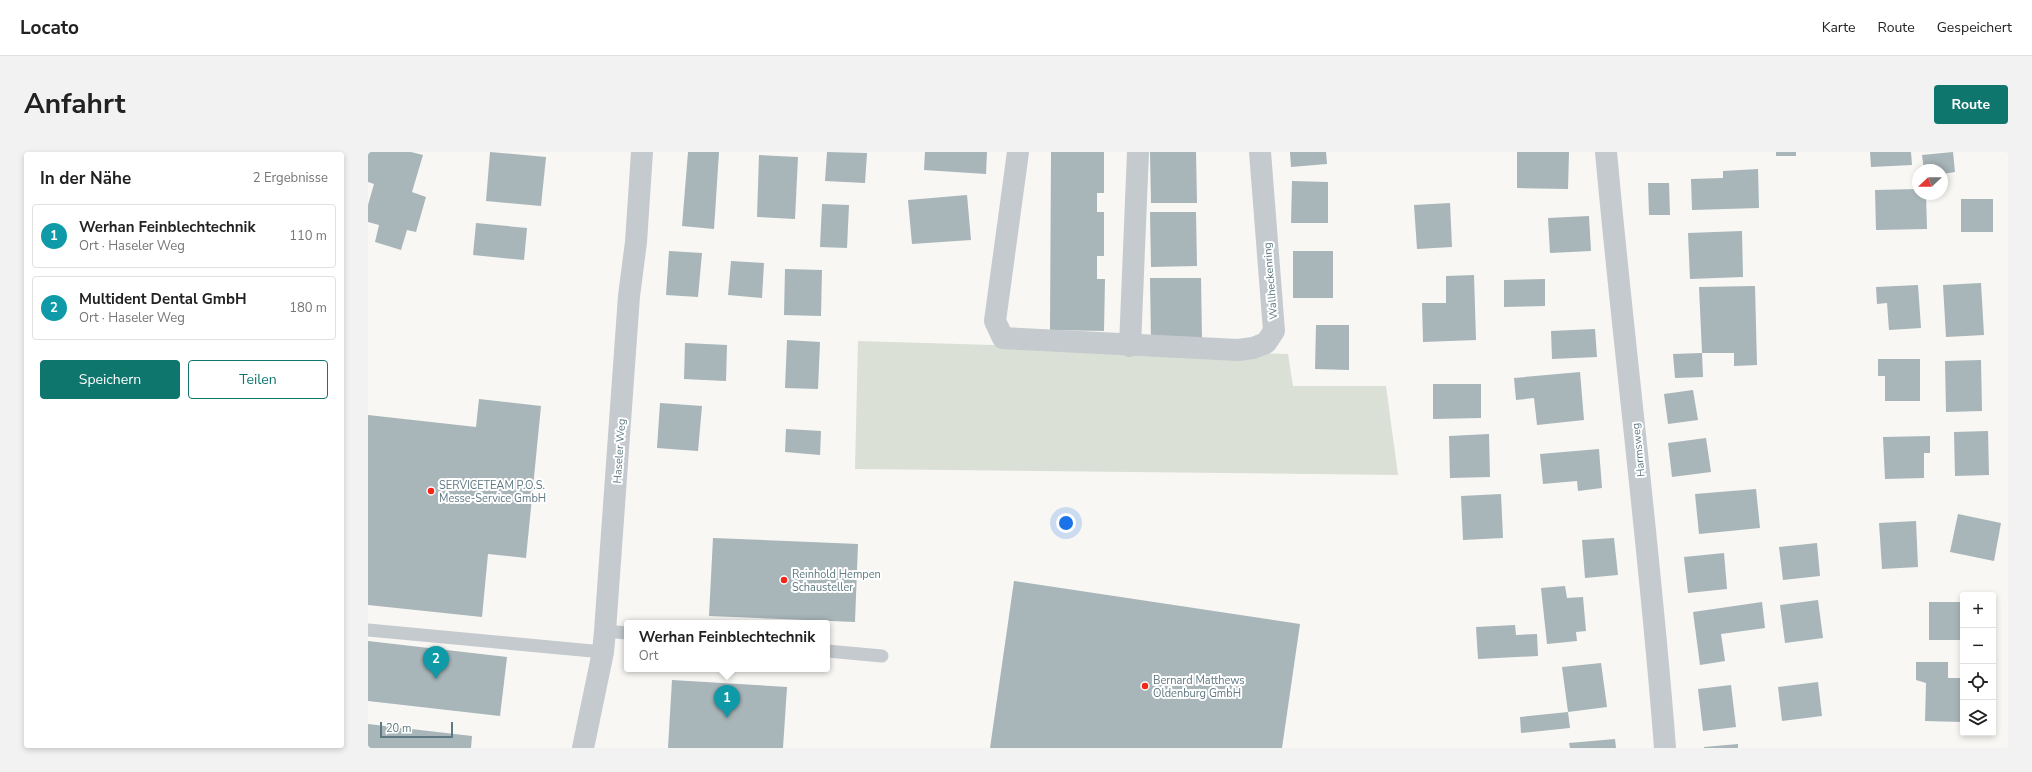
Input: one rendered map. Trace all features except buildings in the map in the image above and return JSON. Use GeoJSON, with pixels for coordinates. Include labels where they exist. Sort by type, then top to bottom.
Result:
{"type":"FeatureCollection","features":[{"type":"Feature","properties":{"kind":"street","name":"Haseler Weg"},"geometry":{"type":"LineString","coordinates":[[583,748],[603,652],[629,296],[636,242],[642,152]]}},
{"type":"Feature","properties":{"kind":"street","name":"Wallheckenring"},"geometry":{"type":"LineString","coordinates":[[1018,152],[995,321],[1003,338],[1130,346],[1238,350],[1253,348],[1266,343],[1274,330],[1260,152]]}},
{"type":"Feature","properties":{"kind":"street"},"geometry":{"type":"LineString","coordinates":[[1130,346],[1138,152]]}},
{"type":"Feature","properties":{"kind":"street","name":"Harmsweg"},"geometry":{"type":"LineString","coordinates":[[1606,152],[1617,270],[1643,502],[1665,748]]}},
{"type":"Feature","properties":{"kind":"lane"},"geometry":{"type":"LineString","coordinates":[[368,630],[603,652]]}},
{"type":"Feature","properties":{"kind":"lane"},"geometry":{"type":"LineString","coordinates":[[605,631],[624,633]]}},
{"type":"Feature","properties":{"kind":"lane"},"geometry":{"type":"LineString","coordinates":[[830,651],[882,656]]}},
{"type":"Feature","properties":{"kind":"shaded area"},"geometry":{"type":"Polygon","coordinates":[[[858,341],[1288,354],[1293,386],[1386,386],[1398,475],[855,469],[858,341]]]}},
{"type":"Feature","properties":{"kind":"place","name":"SERVICETEAM P.O.S. Messe-Service GmbH"},"geometry":{"type":"Point","coordinates":[431,491]}},
{"type":"Feature","properties":{"kind":"place","name":"Reinhold Hempen Schausteller"},"geometry":{"type":"Point","coordinates":[784,580]}},
{"type":"Feature","properties":{"kind":"place","name":"Multident Dental GmbH"},"geometry":{"type":"Point","coordinates":[436,679]}},
{"type":"Feature","properties":{"kind":"place","name":"Bernard Matthews Oldenburg GmbH"},"geometry":{"type":"Point","coordinates":[1145,686]}},
{"type":"Feature","properties":{"kind":"place","name":"Werhan Feinblechtechnik"},"geometry":{"type":"Point","coordinates":[727,718]}}]}
